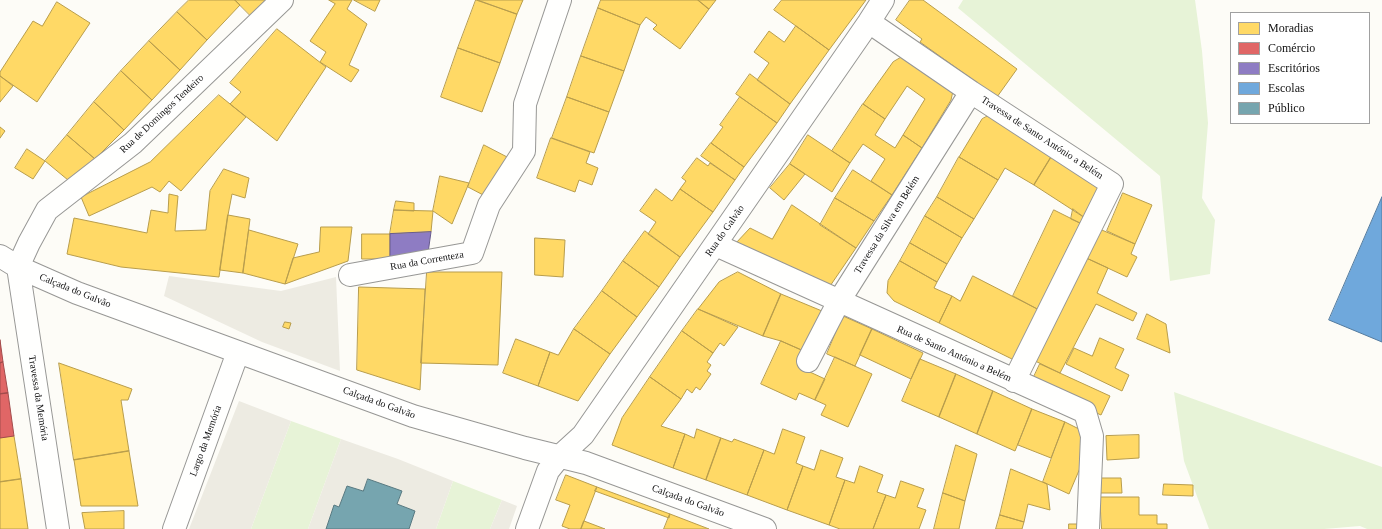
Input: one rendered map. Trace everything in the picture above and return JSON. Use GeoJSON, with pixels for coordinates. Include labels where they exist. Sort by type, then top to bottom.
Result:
{"type":"FeatureCollection","features":[{"type":"Feature","properties":{"kind":"street","name":"Rua de Domingos Tendeiro"},"geometry":{"type":"LineString","coordinates":[[9,262],[29,242],[47,210],[133,143],[282,0]]}},
{"type":"Feature","properties":{"kind":"street","name":"Rua da Correnteza"},"geometry":{"type":"LineString","coordinates":[[350,276],[472,253],[489,205],[524,151],[525,104],[560,0]]}},
{"type":"Feature","properties":{"kind":"street","name":"Rua do Galvão"},"geometry":{"type":"LineString","coordinates":[[527,529],[548,471],[560,456],[582,435],[716,245],[884,0]]}},
{"type":"Feature","properties":{"kind":"street","name":"Travessa de Santo António a Belém"},"geometry":{"type":"LineString","coordinates":[[869,22],[971,92],[1112,184],[1014,381]]}},
{"type":"Feature","properties":{"kind":"street","name":"Travessa da Silva em Belém"},"geometry":{"type":"LineString","coordinates":[[808,361],[839,302],[971,92]]}},
{"type":"Feature","properties":{"kind":"street","name":"Rua de Santo António a Belém"},"geometry":{"type":"LineString","coordinates":[[716,245],[839,302],[1085,412],[1092,436],[1088,529]]}},
{"type":"Feature","properties":{"kind":"street","name":"Calçada do Galvão"},"geometry":{"type":"LineString","coordinates":[[9,262],[76,293],[413,416],[525,448],[586,463],[765,529]]}},
{"type":"Feature","properties":{"kind":"street","name":"Travessa da Memória"},"geometry":{"type":"LineString","coordinates":[[9,262],[58,529]]}},
{"type":"Feature","properties":{"kind":"street","name":"Largo da Memória"},"geometry":{"type":"LineString","coordinates":[[174,529],[238,352]]}},
{"type":"Feature","properties":{"kind":"green space"},"geometry":{"type":"Polygon","coordinates":[[[963,0],[1195,0],[1202,51],[1208,123],[1202,198],[1215,220],[1210,274],[1170,281],[1160,176],[958,8],[963,0]]]}},
{"type":"Feature","properties":{"kind":"green space"},"geometry":{"type":"Polygon","coordinates":[[[1174,392],[1382,467],[1382,529],[1367,529],[1360,526],[1324,529],[1209,529],[1184,461],[1174,392]]]}},
{"type":"Feature","properties":{"kind":"green space"},"geometry":{"type":"Polygon","coordinates":[[[291,421],[341,439],[308,529],[251,529],[291,421]]]}},
{"type":"Feature","properties":{"kind":"green space"},"geometry":{"type":"Polygon","coordinates":[[[453,481],[502,500],[490,529],[436,529],[453,481]]]}},
{"type":"Feature","properties":{"kind":"shaded area"},"geometry":{"type":"Polygon","coordinates":[[[169,276],[281,291],[336,277],[340,371],[262,342],[164,296],[169,276]]]}},
{"type":"Feature","properties":{"kind":"shaded area"},"geometry":{"type":"Polygon","coordinates":[[[239,401],[291,421],[251,529],[189,529],[239,401]]]}},
{"type":"Feature","properties":{"kind":"shaded area"},"geometry":{"type":"Polygon","coordinates":[[[341,439],[398,459],[453,481],[436,529],[409,529],[415,511],[397,504],[402,491],[368,479],[363,491],[347,486],[339,507],[334,505],[326,529],[308,529],[341,439]]]}},
{"type":"Feature","properties":{"kind":"shaded area"},"geometry":{"type":"Polygon","coordinates":[[[502,500],[517,506],[509,529],[490,529],[502,500]]]}},
{"type":"Feature","properties":{"kind":"building: Moradias"},"geometry":{"type":"Polygon","coordinates":[[[189,0],[235,0],[240,5],[207,40],[177,12],[189,0]]]}},
{"type":"Feature","properties":{"kind":"building: Moradias"},"geometry":{"type":"Polygon","coordinates":[[[235,0],[273,0],[254,19],[235,0]]]}},
{"type":"Feature","properties":{"kind":"building: Moradias"},"geometry":{"type":"Polygon","coordinates":[[[329,0],[352,0],[347,9],[367,24],[349,65],[359,70],[351,82],[320,62],[326,52],[310,41],[335,4],[329,0]]]}},
{"type":"Feature","properties":{"kind":"building: Moradias"},"geometry":{"type":"Polygon","coordinates":[[[354,0],[380,0],[375,11],[354,0]]]}},
{"type":"Feature","properties":{"kind":"building: Moradias"},"geometry":{"type":"Polygon","coordinates":[[[476,0],[517,14],[500,63],[458,48],[476,0]]]}},
{"type":"Feature","properties":{"kind":"building: Moradias"},"geometry":{"type":"Polygon","coordinates":[[[478,0],[523,0],[517,14],[478,0]]]}},
{"type":"Feature","properties":{"kind":"building: Moradias"},"geometry":{"type":"Polygon","coordinates":[[[601,0],[698,0],[709,9],[680,49],[653,29],[657,25],[646,17],[640,25],[598,8],[601,0]]]}},
{"type":"Feature","properties":{"kind":"building: Moradias"},"geometry":{"type":"Polygon","coordinates":[[[698,0],[716,0],[709,9],[698,0]]]}},
{"type":"Feature","properties":{"kind":"building: Moradias"},"geometry":{"type":"Polygon","coordinates":[[[782,0],[866,0],[829,50],[774,10],[782,0]]]}},
{"type":"Feature","properties":{"kind":"building: Moradias"},"geometry":{"type":"Polygon","coordinates":[[[910,0],[923,0],[1017,69],[997,97],[920,42],[922,39],[896,20],[910,0]]]}},
{"type":"Feature","properties":{"kind":"building: Moradias"},"geometry":{"type":"Polygon","coordinates":[[[57,2],[90,23],[37,102],[0,76],[0,72],[33,21],[42,26],[57,2]]]}},
{"type":"Feature","properties":{"kind":"building: Moradias"},"geometry":{"type":"Polygon","coordinates":[[[598,8],[640,25],[624,71],[581,56],[598,8]]]}},
{"type":"Feature","properties":{"kind":"building: Moradias"},"geometry":{"type":"Polygon","coordinates":[[[177,12],[207,40],[180,70],[149,41],[177,12]]]}},
{"type":"Feature","properties":{"kind":"building: Moradias"},"geometry":{"type":"Polygon","coordinates":[[[796,26],[829,50],[790,104],[757,80],[769,63],[754,52],[769,31],[784,42],[796,26]]]}},
{"type":"Feature","properties":{"kind":"building: Moradias"},"geometry":{"type":"Polygon","coordinates":[[[277,29],[326,67],[277,141],[230,104],[241,92],[230,83],[277,29]]]}},
{"type":"Feature","properties":{"kind":"building: Moradias"},"geometry":{"type":"Polygon","coordinates":[[[149,41],[180,70],[152,100],[121,71],[149,41]]]}},
{"type":"Feature","properties":{"kind":"building: Moradias"},"geometry":{"type":"Polygon","coordinates":[[[458,48],[500,63],[482,112],[441,97],[458,48]]]}},
{"type":"Feature","properties":{"kind":"building: Moradias"},"geometry":{"type":"Polygon","coordinates":[[[581,56],[624,71],[609,112],[567,97],[581,56]]]}},
{"type":"Feature","properties":{"kind":"building: Moradias"},"geometry":{"type":"Polygon","coordinates":[[[902,57],[953,91],[951,100],[922,148],[903,135],[925,99],[907,86],[885,119],[863,104],[893,62],[902,57]]]}},
{"type":"Feature","properties":{"kind":"building: Moradias"},"geometry":{"type":"Polygon","coordinates":[[[121,71],[152,100],[124,130],[94,102],[121,71]]]}},
{"type":"Feature","properties":{"kind":"building: Moradias"},"geometry":{"type":"Polygon","coordinates":[[[750,74],[790,104],[777,123],[736,94],[750,74]]]}},
{"type":"Feature","properties":{"kind":"building: Moradias"},"geometry":{"type":"Polygon","coordinates":[[[0,76],[13,86],[0,102],[0,76]]]}},
{"type":"Feature","properties":{"kind":"building: Moradias"},"geometry":{"type":"Polygon","coordinates":[[[219,95],[246,117],[181,191],[169,181],[160,192],[152,187],[89,216],[81,197],[150,162],[219,95]]]}},
{"type":"Feature","properties":{"kind":"building: Moradias"},"geometry":{"type":"Polygon","coordinates":[[[567,97],[609,112],[594,153],[552,138],[567,97]]]}},
{"type":"Feature","properties":{"kind":"building: Moradias"},"geometry":{"type":"Polygon","coordinates":[[[740,97],[777,123],[744,167],[711,143],[723,127],[720,125],[740,97]]]}},
{"type":"Feature","properties":{"kind":"building: Moradias"},"geometry":{"type":"Polygon","coordinates":[[[94,102],[124,130],[95,159],[67,135],[94,102]]]}},
{"type":"Feature","properties":{"kind":"building: Moradias"},"geometry":{"type":"Polygon","coordinates":[[[863,104],[885,119],[875,135],[895,148],[903,135],[922,148],[892,195],[871,181],[885,159],[863,144],[850,163],[832,151],[863,104]]]}},
{"type":"Feature","properties":{"kind":"building: Moradias"},"geometry":{"type":"Polygon","coordinates":[[[988,116],[1053,154],[1034,185],[1005,168],[998,180],[959,157],[982,119],[988,116]]]}},
{"type":"Feature","properties":{"kind":"building: Moradias"},"geometry":{"type":"Polygon","coordinates":[[[0,127],[5,131],[0,138],[0,127]]]}},
{"type":"Feature","properties":{"kind":"building: Moradias"},"geometry":{"type":"Polygon","coordinates":[[[67,135],[95,159],[74,185],[45,161],[67,135]]]}},
{"type":"Feature","properties":{"kind":"building: Moradias"},"geometry":{"type":"Polygon","coordinates":[[[808,135],[850,163],[832,192],[790,164],[808,135]]]}},
{"type":"Feature","properties":{"kind":"building: Moradias"},"geometry":{"type":"Polygon","coordinates":[[[551,138],[590,152],[586,163],[598,168],[592,185],[579,180],[575,192],[537,178],[551,138]]]}},
{"type":"Feature","properties":{"kind":"building: Moradias"},"geometry":{"type":"Polygon","coordinates":[[[711,143],[744,167],[735,180],[701,156],[711,143]]]}},
{"type":"Feature","properties":{"kind":"building: Moradias"},"geometry":{"type":"Polygon","coordinates":[[[484,145],[509,158],[487,197],[468,187],[484,145]]]}},
{"type":"Feature","properties":{"kind":"building: Moradias"},"geometry":{"type":"Polygon","coordinates":[[[27,149],[45,161],[33,179],[15,168],[27,149]]]}},
{"type":"Feature","properties":{"kind":"building: Moradias"},"geometry":{"type":"Polygon","coordinates":[[[1053,154],[1105,187],[1085,218],[1034,185],[1053,154]]]}},
{"type":"Feature","properties":{"kind":"building: Moradias"},"geometry":{"type":"Polygon","coordinates":[[[959,157],[998,180],[974,219],[937,197],[959,157]]]}},
{"type":"Feature","properties":{"kind":"building: Moradias"},"geometry":{"type":"Polygon","coordinates":[[[697,158],[708,166],[710,163],[735,180],[713,212],[680,189],[686,181],[682,178],[697,158]]]}},
{"type":"Feature","properties":{"kind":"building: Moradias"},"geometry":{"type":"Polygon","coordinates":[[[790,164],[805,174],[784,200],[770,188],[790,164]]]}},
{"type":"Feature","properties":{"kind":"building: Moradias"},"geometry":{"type":"Polygon","coordinates":[[[224,169],[249,178],[245,198],[232,194],[219,277],[121,267],[67,254],[74,218],[147,233],[151,210],[168,213],[169,194],[178,196],[175,231],[206,230],[210,191],[224,169]]]}},
{"type":"Feature","properties":{"kind":"building: Moradias"},"geometry":{"type":"Polygon","coordinates":[[[853,170],[892,195],[874,221],[835,198],[853,170]]]}},
{"type":"Feature","properties":{"kind":"building: Moradias"},"geometry":{"type":"Polygon","coordinates":[[[440,176],[469,183],[452,224],[433,211],[440,176]]]}},
{"type":"Feature","properties":{"kind":"building: Moradias"},"geometry":{"type":"Polygon","coordinates":[[[656,189],[672,201],[680,189],[713,212],[680,257],[648,234],[656,222],[640,211],[656,189]]]}},
{"type":"Feature","properties":{"kind":"building: Moradias"},"geometry":{"type":"Polygon","coordinates":[[[1123,193],[1152,205],[1135,244],[1107,231],[1123,193]]]}},
{"type":"Feature","properties":{"kind":"building: Moradias"},"geometry":{"type":"Polygon","coordinates":[[[937,197],[974,219],[962,238],[925,216],[937,197]]]}},
{"type":"Feature","properties":{"kind":"building: Moradias"},"geometry":{"type":"Polygon","coordinates":[[[835,198],[874,221],[856,248],[820,225],[835,198]]]}},
{"type":"Feature","properties":{"kind":"building: Moradias"},"geometry":{"type":"Polygon","coordinates":[[[396,201],[414,203],[414,211],[394,210],[396,201]]]}},
{"type":"Feature","properties":{"kind":"building: Moradias"},"geometry":{"type":"Polygon","coordinates":[[[792,205],[856,248],[828,289],[735,244],[750,228],[772,239],[792,205]]]}},
{"type":"Feature","properties":{"kind":"building: Moradias"},"geometry":{"type":"Polygon","coordinates":[[[1073,209],[1085,218],[1082,224],[1071,219],[1073,209]]]}},
{"type":"Feature","properties":{"kind":"building: Moradias"},"geometry":{"type":"Polygon","coordinates":[[[394,210],[433,211],[431,232],[390,234],[394,210]]]}},
{"type":"Feature","properties":{"kind":"building: Moradias"},"geometry":{"type":"Polygon","coordinates":[[[1054,210],[1082,224],[1043,312],[1013,296],[1054,210]]]}},
{"type":"Feature","properties":{"kind":"building: Moradias"},"geometry":{"type":"Polygon","coordinates":[[[228,215],[250,219],[243,273],[220,270],[228,215]]]}},
{"type":"Feature","properties":{"kind":"building: Moradias"},"geometry":{"type":"Polygon","coordinates":[[[925,216],[962,238],[947,264],[910,243],[925,216]]]}},
{"type":"Feature","properties":{"kind":"building: Moradias"},"geometry":{"type":"Polygon","coordinates":[[[321,227],[352,227],[348,261],[285,284],[293,258],[319,252],[321,227]]]}},
{"type":"Feature","properties":{"kind":"building: Moradias"},"geometry":{"type":"Polygon","coordinates":[[[1097,228],[1135,244],[1131,254],[1137,257],[1127,277],[1082,256],[1097,228]]]}},
{"type":"Feature","properties":{"kind":"building: Moradias"},"geometry":{"type":"Polygon","coordinates":[[[249,230],[298,244],[285,284],[243,273],[249,230]]]}},
{"type":"Feature","properties":{"kind":"building: Moradias"},"geometry":{"type":"Polygon","coordinates":[[[645,231],[680,257],[659,287],[623,261],[645,231]]]}},
{"type":"Feature","properties":{"kind":"building: Moradias"},"geometry":{"type":"Polygon","coordinates":[[[362,234],[390,234],[390,259],[362,259],[362,234]]]}},
{"type":"Feature","properties":{"kind":"building: Moradias"},"geometry":{"type":"Polygon","coordinates":[[[535,238],[565,240],[563,277],[535,275],[535,238]]]}},
{"type":"Feature","properties":{"kind":"building: Moradias"},"geometry":{"type":"Polygon","coordinates":[[[910,243],[947,264],[937,282],[900,261],[910,243]]]}},
{"type":"Feature","properties":{"kind":"building: Moradias"},"geometry":{"type":"Polygon","coordinates":[[[1082,256],[1108,268],[1097,293],[1137,313],[1133,321],[1096,304],[1060,373],[1031,359],[1082,256]]]}},
{"type":"Feature","properties":{"kind":"building: Moradias"},"geometry":{"type":"Polygon","coordinates":[[[623,261],[659,287],[637,317],[602,291],[623,261]]]}},
{"type":"Feature","properties":{"kind":"building: Moradias"},"geometry":{"type":"Polygon","coordinates":[[[900,261],[937,282],[934,288],[952,296],[939,323],[894,301],[887,293],[888,281],[900,261]]]}},
{"type":"Feature","properties":{"kind":"building: Moradias"},"geometry":{"type":"Polygon","coordinates":[[[427,272],[502,272],[498,365],[421,363],[427,272]]]}},
{"type":"Feature","properties":{"kind":"building: Moradias"},"geometry":{"type":"Polygon","coordinates":[[[738,272],[781,294],[763,336],[698,309],[719,282],[738,272]]]}},
{"type":"Feature","properties":{"kind":"building: Moradias"},"geometry":{"type":"Polygon","coordinates":[[[973,276],[1043,312],[1018,362],[939,323],[952,296],[960,301],[973,276]]]}},
{"type":"Feature","properties":{"kind":"building: Moradias"},"geometry":{"type":"Polygon","coordinates":[[[359,287],[425,289],[420,390],[357,370],[359,287]]]}},
{"type":"Feature","properties":{"kind":"building: Moradias"},"geometry":{"type":"Polygon","coordinates":[[[602,291],[637,317],[610,354],[574,329],[602,291]]]}},
{"type":"Feature","properties":{"kind":"building: Moradias"},"geometry":{"type":"Polygon","coordinates":[[[781,294],[822,311],[806,352],[781,341],[763,336],[781,294]]]}},
{"type":"Feature","properties":{"kind":"building: Moradias"},"geometry":{"type":"Polygon","coordinates":[[[698,309],[738,327],[724,346],[720,343],[713,353],[682,331],[698,309]]]}},
{"type":"Feature","properties":{"kind":"building: Moradias"},"geometry":{"type":"Polygon","coordinates":[[[1147,314],[1166,324],[1170,353],[1137,339],[1147,314]]]}},
{"type":"Feature","properties":{"kind":"building: Moradias"},"geometry":{"type":"Polygon","coordinates":[[[843,316],[872,329],[855,366],[827,354],[843,316]]]}},
{"type":"Feature","properties":{"kind":"building: Moradias"},"geometry":{"type":"Polygon","coordinates":[[[285,322],[291,323],[289,329],[283,327],[285,322]]]}},
{"type":"Feature","properties":{"kind":"building: Moradias"},"geometry":{"type":"Polygon","coordinates":[[[574,329],[610,354],[578,401],[538,386],[550,352],[558,355],[574,329]]]}},
{"type":"Feature","properties":{"kind":"building: Moradias"},"geometry":{"type":"Polygon","coordinates":[[[872,329],[923,353],[911,379],[860,355],[872,329]]]}},
{"type":"Feature","properties":{"kind":"building: Moradias"},"geometry":{"type":"Polygon","coordinates":[[[682,331],[713,353],[707,362],[711,365],[707,371],[711,374],[700,390],[696,387],[692,393],[687,389],[681,399],[650,377],[682,331]]]}},
{"type":"Feature","properties":{"kind":"building: Moradias"},"geometry":{"type":"Polygon","coordinates":[[[1100,338],[1124,349],[1115,368],[1129,375],[1122,391],[1066,364],[1074,348],[1092,356],[1100,338]]]}},
{"type":"Feature","properties":{"kind":"building: Moradias"},"geometry":{"type":"Polygon","coordinates":[[[516,339],[550,352],[538,386],[503,373],[516,339]]]}},
{"type":"Feature","properties":{"kind":"building: Moradias"},"geometry":{"type":"Polygon","coordinates":[[[781,341],[806,352],[799,367],[825,379],[815,400],[799,393],[796,400],[761,384],[781,341]]]}},
{"type":"Feature","properties":{"kind":"building: Moradias"},"geometry":{"type":"Polygon","coordinates":[[[835,357],[872,374],[848,427],[821,415],[826,405],[815,400],[835,357]]]}},
{"type":"Feature","properties":{"kind":"building: Moradias"},"geometry":{"type":"Polygon","coordinates":[[[920,359],[956,374],[939,417],[902,401],[920,359]]]}},
{"type":"Feature","properties":{"kind":"building: Moradias"},"geometry":{"type":"Polygon","coordinates":[[[59,363],[132,389],[128,400],[121,400],[129,451],[74,460],[59,363]]]}},
{"type":"Feature","properties":{"kind":"building: Moradias"},"geometry":{"type":"Polygon","coordinates":[[[1040,364],[1110,396],[1101,415],[1031,383],[1040,364]]]}},
{"type":"Feature","properties":{"kind":"building: Moradias"},"geometry":{"type":"Polygon","coordinates":[[[956,374],[993,391],[977,434],[939,417],[956,374]]]}},
{"type":"Feature","properties":{"kind":"building: Moradias"},"geometry":{"type":"Polygon","coordinates":[[[650,377],[681,399],[661,426],[685,434],[673,468],[612,445],[622,418],[650,377]]]}},
{"type":"Feature","properties":{"kind":"building: Moradias"},"geometry":{"type":"Polygon","coordinates":[[[993,391],[1032,409],[1015,451],[977,434],[993,391]]]}},
{"type":"Feature","properties":{"kind":"building: Moradias"},"geometry":{"type":"Polygon","coordinates":[[[1032,409],[1065,422],[1051,458],[1018,445],[1032,409]]]}},
{"type":"Feature","properties":{"kind":"building: Moradias"},"geometry":{"type":"Polygon","coordinates":[[[1065,422],[1085,432],[1086,454],[1069,494],[1043,482],[1065,422]]]}},
{"type":"Feature","properties":{"kind":"building: Moradias"},"geometry":{"type":"Polygon","coordinates":[[[697,429],[721,438],[706,480],[673,468],[685,434],[694,438],[697,429]]]}},
{"type":"Feature","properties":{"kind":"building: Moradias"},"geometry":{"type":"Polygon","coordinates":[[[783,429],[805,437],[796,463],[803,466],[787,510],[747,495],[764,450],[774,454],[783,429]]]}},
{"type":"Feature","properties":{"kind":"building: Moradias"},"geometry":{"type":"Polygon","coordinates":[[[1139,435],[1139,458],[1107,460],[1106,436],[1139,435]]]}},
{"type":"Feature","properties":{"kind":"building: Moradias"},"geometry":{"type":"Polygon","coordinates":[[[14,436],[21,479],[0,482],[0,438],[14,436]]]}},
{"type":"Feature","properties":{"kind":"building: Moradias"},"geometry":{"type":"Polygon","coordinates":[[[721,438],[732,442],[734,439],[764,450],[747,495],[706,480],[721,438]]]}},
{"type":"Feature","properties":{"kind":"building: Moradias"},"geometry":{"type":"Polygon","coordinates":[[[956,445],[977,454],[965,501],[943,493],[956,445]]]}},
{"type":"Feature","properties":{"kind":"building: Moradias"},"geometry":{"type":"Polygon","coordinates":[[[821,450],[843,458],[836,477],[845,480],[829,525],[787,510],[803,466],[814,470],[821,450]]]}},
{"type":"Feature","properties":{"kind":"building: Moradias"},"geometry":{"type":"Polygon","coordinates":[[[129,451],[138,506],[81,506],[74,460],[129,451]]]}},
{"type":"Feature","properties":{"kind":"building: Moradias"},"geometry":{"type":"Polygon","coordinates":[[[860,466],[883,475],[877,492],[886,495],[873,529],[840,529],[829,525],[845,480],[854,483],[860,466]]]}},
{"type":"Feature","properties":{"kind":"building: Moradias"},"geometry":{"type":"Polygon","coordinates":[[[1011,469],[1047,484],[1050,510],[1028,504],[1024,522],[1000,515],[1011,469]]]}},
{"type":"Feature","properties":{"kind":"building: Moradias"},"geometry":{"type":"Polygon","coordinates":[[[566,475],[597,487],[581,529],[570,529],[562,526],[570,505],[556,500],[566,475]]]}},
{"type":"Feature","properties":{"kind":"building: Moradias"},"geometry":{"type":"Polygon","coordinates":[[[1100,478],[1121,478],[1122,493],[1101,493],[1100,478]]]}},
{"type":"Feature","properties":{"kind":"building: Moradias"},"geometry":{"type":"Polygon","coordinates":[[[21,479],[28,529],[0,529],[0,482],[21,479]]]}},
{"type":"Feature","properties":{"kind":"building: Moradias"},"geometry":{"type":"Polygon","coordinates":[[[901,481],[924,489],[917,507],[926,510],[919,529],[873,529],[886,495],[895,498],[901,481]]]}},
{"type":"Feature","properties":{"kind":"building: Moradias"},"geometry":{"type":"Polygon","coordinates":[[[1164,484],[1193,485],[1193,496],[1163,495],[1164,484]]]}},
{"type":"Feature","properties":{"kind":"building: Moradias"},"geometry":{"type":"Polygon","coordinates":[[[597,487],[670,514],[669,518],[595,491],[597,487]]]}},
{"type":"Feature","properties":{"kind":"building: Moradias"},"geometry":{"type":"Polygon","coordinates":[[[943,493],[965,501],[959,529],[934,529],[943,493]]]}},
{"type":"Feature","properties":{"kind":"building: Moradias"},"geometry":{"type":"Polygon","coordinates":[[[1100,497],[1139,497],[1139,515],[1157,515],[1157,524],[1167,524],[1167,529],[1102,529],[1100,497]]]}},
{"type":"Feature","properties":{"kind":"building: Moradias"},"geometry":{"type":"Polygon","coordinates":[[[124,511],[124,529],[85,529],[82,513],[124,511]]]}},
{"type":"Feature","properties":{"kind":"building: Moradias"},"geometry":{"type":"Polygon","coordinates":[[[670,514],[709,529],[664,529],[670,514]]]}},
{"type":"Feature","properties":{"kind":"building: Moradias"},"geometry":{"type":"Polygon","coordinates":[[[1000,515],[1024,522],[1022,529],[996,529],[1000,515]]]}},
{"type":"Feature","properties":{"kind":"building: Moradias"},"geometry":{"type":"Polygon","coordinates":[[[584,521],[605,529],[581,529],[584,521]]]}},
{"type":"Feature","properties":{"kind":"building: Moradias"},"geometry":{"type":"Polygon","coordinates":[[[1069,524],[1078,524],[1078,529],[1069,529],[1069,524]]]}},
{"type":"Feature","properties":{"kind":"building: Comércio"},"geometry":{"type":"Polygon","coordinates":[[[0,340],[3,362],[0,363],[0,340]]]}},
{"type":"Feature","properties":{"kind":"building: Comércio"},"geometry":{"type":"Polygon","coordinates":[[[3,362],[8,393],[0,394],[0,363],[3,362]]]}},
{"type":"Feature","properties":{"kind":"building: Comércio"},"geometry":{"type":"Polygon","coordinates":[[[8,393],[14,436],[0,438],[0,394],[8,393]]]}},
{"type":"Feature","properties":{"kind":"building: Escritórios"},"geometry":{"type":"Polygon","coordinates":[[[431,232],[428,253],[390,259],[390,234],[431,232]]]}},
{"type":"Feature","properties":{"kind":"building: Escolas"},"geometry":{"type":"Polygon","coordinates":[[[1382,197],[1382,342],[1329,320],[1382,197]]]}},
{"type":"Feature","properties":{"kind":"building: Público"},"geometry":{"type":"Polygon","coordinates":[[[368,479],[402,491],[397,504],[415,511],[409,529],[326,529],[334,505],[339,507],[347,486],[363,491],[368,479]]]}}]}
